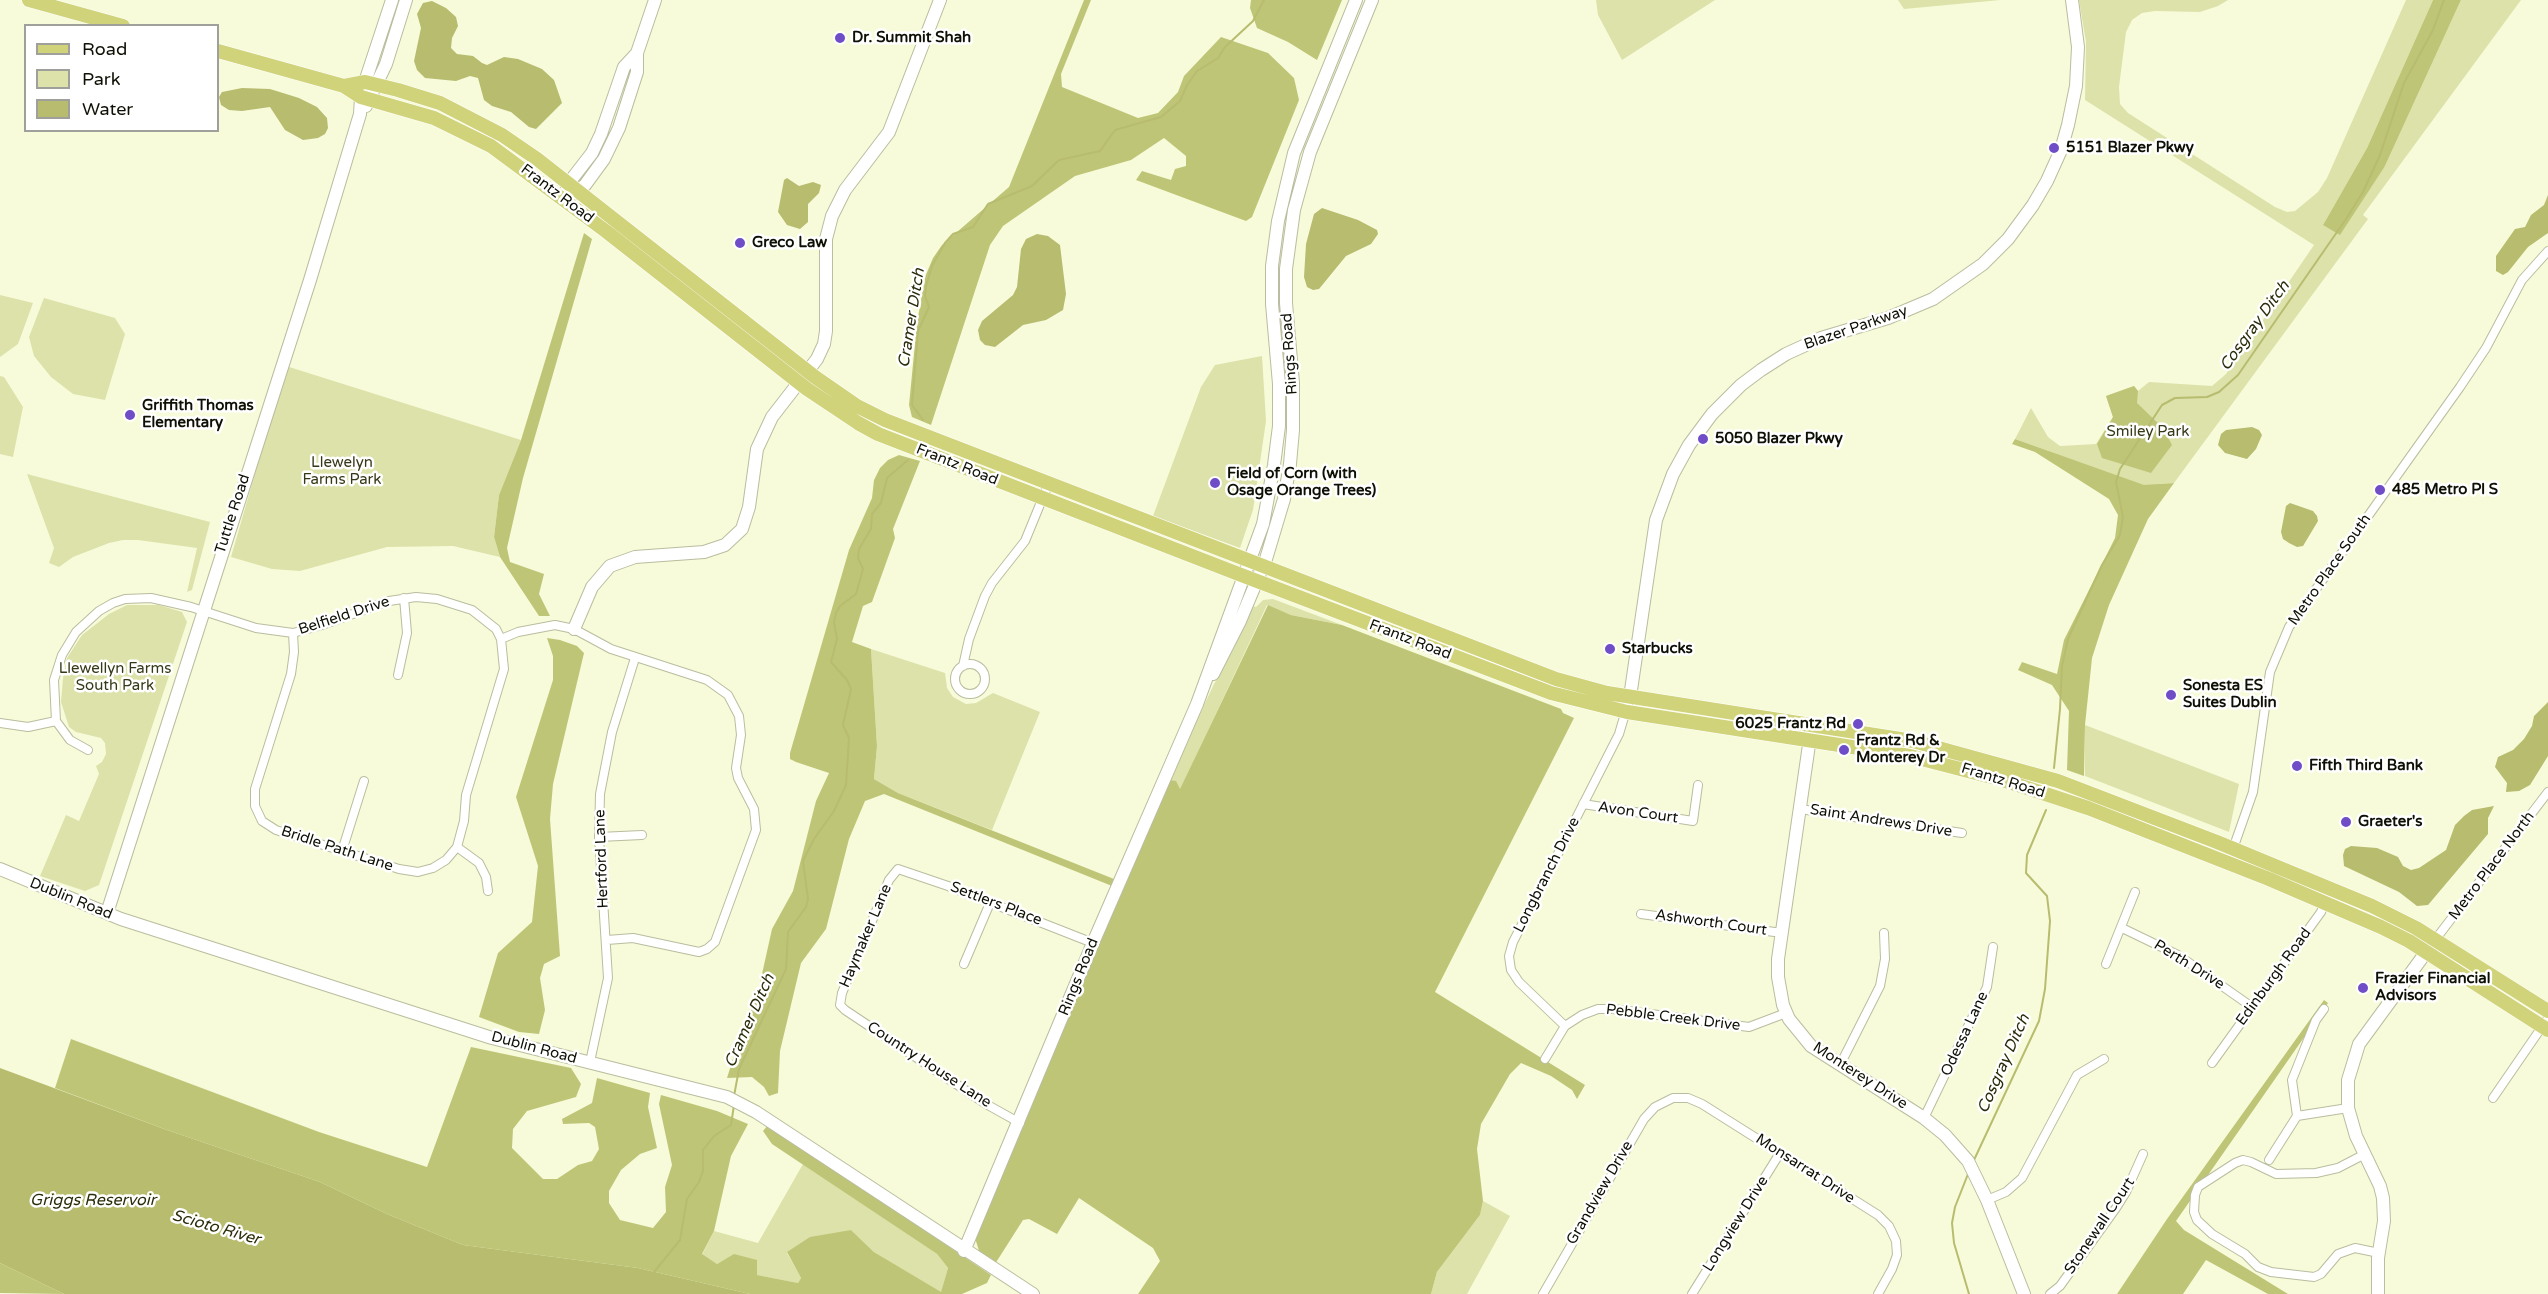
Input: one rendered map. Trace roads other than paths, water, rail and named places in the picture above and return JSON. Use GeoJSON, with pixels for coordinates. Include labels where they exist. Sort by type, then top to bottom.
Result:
{"type":"FeatureCollection","features":[{"type":"Feature","properties":{"kind":"main road"},"geometry":{"type":"LineString","coordinates":[[29,0],[71,5],[118,24]]}},
{"type":"Feature","properties":{"kind":"main road"},"geometry":{"type":"LineString","coordinates":[[369,92],[392,0]]}},
{"type":"Feature","properties":{"kind":"main road"},"geometry":{"type":"LineString","coordinates":[[369,92],[406,0]]}},
{"type":"Feature","properties":{"kind":"main road"},"geometry":{"type":"LineString","coordinates":[[564,199],[573,188],[601,134],[624,67],[637,53],[655,0]]}},
{"type":"Feature","properties":{"kind":"main road"},"geometry":{"type":"LineString","coordinates":[[574,629],[592,587],[610,566],[635,557],[704,552],[725,545],[742,529],[749,507],[757,449],[772,417],[820,354],[826,336],[826,239],[832,216],[845,190],[889,132],[940,0]]}},
{"type":"Feature","properties":{"kind":"main road","name":"Rings Road"},"geometry":{"type":"LineString","coordinates":[[1256,565],[1270,494],[1279,426],[1279,384],[1272,304],[1272,266],[1278,221],[1294,153],[1356,0]]}},
{"type":"Feature","properties":{"kind":"main road","name":"Rings Road"},"geometry":{"type":"LineString","coordinates":[[964,1251],[1020,1123],[1093,943],[1197,704],[1221,634],[1251,579],[1279,517],[1290,464],[1293,397],[1286,303],[1286,269],[1294,210],[1310,152],[1372,0]]}},
{"type":"Feature","properties":{"kind":"main road","name":"Blazer Parkway"},"geometry":{"type":"LineString","coordinates":[[1630,697],[1656,520],[1673,474],[1689,445],[1712,414],[1761,370],[1786,354],[1821,338],[1897,315],[1934,299],[1983,264],[2008,239],[2034,205],[2047,181],[2061,150],[2068,125],[2076,86],[2078,48],[2072,0]]}},
{"type":"Feature","properties":{"kind":"main road","name":"Frantz Road"},"geometry":{"type":"LineString","coordinates":[[219,51],[344,86],[465,115],[502,135],[808,371],[857,405],[885,420],[1048,485],[1546,675],[1595,690],[1630,697],[1875,734],[1938,747],[2058,781],[2234,849],[2372,906],[2435,940],[2498,980],[2547,1021]]}},
{"type":"Feature","properties":{"kind":"main road","name":"Frantz Road"},"geometry":{"type":"LineString","coordinates":[[369,92],[465,131],[494,147],[799,383],[838,411],[879,434],[1557,695],[1627,712],[1918,757],[2053,796],[2228,862],[2381,927],[2473,982],[2547,1021]]}},
{"type":"Feature","properties":{"kind":"main road","name":"Tuttle Road"},"geometry":{"type":"LineString","coordinates":[[107,913],[310,280],[360,114],[369,92]]}},
{"type":"Feature","properties":{"kind":"main road"},"geometry":{"type":"LineString","coordinates":[[1557,695],[1613,701],[1630,697]]}},
{"type":"Feature","properties":{"kind":"main road"},"geometry":{"type":"LineString","coordinates":[[1627,712],[1691,706]]}},
{"type":"Feature","properties":{"kind":"main road","name":"Monterey Drive"},"geometry":{"type":"LineString","coordinates":[[1812,724],[1782,933],[1778,978],[1786,1013],[1811,1046],[1924,1118],[1945,1135],[1971,1165],[2024,1294]]}},
{"type":"Feature","properties":{"kind":"main road"},"geometry":{"type":"LineString","coordinates":[[1918,757],[1938,747]]}},
{"type":"Feature","properties":{"kind":"main road","name":"Dublin Road"},"geometry":{"type":"LineString","coordinates":[[0,869],[107,913],[492,1038],[709,1091],[750,1108],[964,1251],[1033,1294]]}},
{"type":"Feature","properties":{"kind":"main road"},"geometry":{"type":"LineString","coordinates":[[2381,927],[2392,926],[2424,940],[2435,940]]}},
{"type":"Feature","properties":{"kind":"main road"},"geometry":{"type":"LineString","coordinates":[[2378,1294],[2379,1252],[2384,1221],[2383,1198],[2380,1186],[2356,1136],[2348,1108],[2348,1080],[2359,1044],[2435,940]]}},
{"type":"Feature","properties":{"kind":"main road"},"geometry":{"type":"LineString","coordinates":[[2426,952],[2440,954],[2476,974],[2498,980]]}},
{"type":"Feature","properties":{"kind":"street","name":"Metro Place South"},"geometry":{"type":"LineString","coordinates":[[2228,862],[2257,775],[2270,672],[2289,627],[2461,387],[2486,348],[2522,280],[2548,251]]}},
{"type":"Feature","properties":{"kind":"street"},"geometry":{"type":"LineString","coordinates":[[963,666],[969,639],[985,596],[992,582],[1025,541],[1048,485]]}},
{"type":"Feature","properties":{"kind":"street","name":"Belfield Drive"},"geometry":{"type":"LineString","coordinates":[[56,721],[54,680],[57,667],[76,632],[99,610],[125,599],[164,600],[256,628],[293,633],[322,626],[389,601],[404,598],[437,598],[472,610],[496,629],[501,639]]}},
{"type":"Feature","properties":{"kind":"street"},"geometry":{"type":"LineString","coordinates":[[398,675],[407,633],[404,598]]}},
{"type":"Feature","properties":{"kind":"street"},"geometry":{"type":"LineString","coordinates":[[488,891],[486,877],[479,863],[457,847],[464,821],[466,795],[504,669],[501,639],[518,632],[555,625],[574,629],[601,645],[635,658],[695,674],[719,687],[728,695],[739,716],[736,768],[738,778],[754,809],[756,830],[720,932],[715,942],[707,949],[692,951],[633,938],[607,939]]}},
{"type":"Feature","properties":{"kind":"street","name":"Bridle Path Lane"},"geometry":{"type":"LineString","coordinates":[[293,633],[294,652],[291,674],[255,789],[255,806],[262,821],[269,826],[342,851],[399,869],[418,872],[433,868],[446,860],[457,847]]}},
{"type":"Feature","properties":{"kind":"street","name":"Hertford Lane"},"geometry":{"type":"LineString","coordinates":[[590,1062],[607,987],[607,939],[599,837],[600,794],[612,732],[635,658]]}},
{"type":"Feature","properties":{"kind":"street","name":"Longbranch Drive"},"geometry":{"type":"LineString","coordinates":[[1565,1026],[1519,982],[1511,970],[1509,956],[1513,942],[1619,734],[1630,697]]}},
{"type":"Feature","properties":{"kind":"street"},"geometry":{"type":"LineString","coordinates":[[0,723],[28,728],[56,721],[70,740],[87,750]]}},
{"type":"Feature","properties":{"kind":"street"},"geometry":{"type":"LineString","coordinates":[[342,851],[364,781]]}},
{"type":"Feature","properties":{"kind":"street","name":"Avon Court"},"geometry":{"type":"LineString","coordinates":[[1583,804],[1693,821],[1698,785]]}},
{"type":"Feature","properties":{"kind":"street","name":"Metro Place North"},"geometry":{"type":"LineString","coordinates":[[2435,940],[2548,792]]}},
{"type":"Feature","properties":{"kind":"street","name":"Saint Andrews Drive"},"geometry":{"type":"LineString","coordinates":[[1800,809],[1962,834]]}},
{"type":"Feature","properties":{"kind":"street"},"geometry":{"type":"LineString","coordinates":[[599,837],[642,835]]}},
{"type":"Feature","properties":{"kind":"street","name":"Settlers Place"},"geometry":{"type":"LineString","coordinates":[[898,868],[1093,943]]}},
{"type":"Feature","properties":{"kind":"street","name":"Haymaker Lane"},"geometry":{"type":"LineString","coordinates":[[840,1005],[842,993],[884,891],[898,868]]}},
{"type":"Feature","properties":{"kind":"street","name":"Edinburgh Road"},"geometry":{"type":"LineString","coordinates":[[2212,1063],[2320,912],[2331,888]]}},
{"type":"Feature","properties":{"kind":"street"},"geometry":{"type":"LineString","coordinates":[[2106,964],[2135,892]]}},
{"type":"Feature","properties":{"kind":"street"},"geometry":{"type":"LineString","coordinates":[[964,964],[990,903]]}},
{"type":"Feature","properties":{"kind":"street","name":"Ashworth Court"},"geometry":{"type":"LineString","coordinates":[[1641,914],[1782,933]]}},
{"type":"Feature","properties":{"kind":"street","name":"Perth Drive"},"geometry":{"type":"LineString","coordinates":[[2122,928],[2178,955],[2252,1007]]}},
{"type":"Feature","properties":{"kind":"street"},"geometry":{"type":"LineString","coordinates":[[1840,1065],[1880,986],[1884,965],[1884,933]]}},
{"type":"Feature","properties":{"kind":"street","name":"Odessa Lane"},"geometry":{"type":"LineString","coordinates":[[1924,1118],[1987,987],[1993,946]]}},
{"type":"Feature","properties":{"kind":"street","name":"Country House Lane"},"geometry":{"type":"LineString","coordinates":[[840,1005],[967,1091],[1020,1123]]}},
{"type":"Feature","properties":{"kind":"street","name":"Pebble Creek Drive"},"geometry":{"type":"LineString","coordinates":[[1545,1059],[1565,1026],[1582,1015],[1598,1009],[1612,1008],[1749,1027],[1786,1013]]}},
{"type":"Feature","properties":{"kind":"street"},"geometry":{"type":"LineString","coordinates":[[2269,1160],[2297,1116],[2292,1080],[2316,1020],[2324,1009]]}},
{"type":"Feature","properties":{"kind":"street"},"geometry":{"type":"LineString","coordinates":[[2493,1098],[2547,1021]]}},
{"type":"Feature","properties":{"kind":"street"},"geometry":{"type":"LineString","coordinates":[[1987,1200],[2006,1192],[2022,1178],[2073,1081],[2083,1070],[2104,1059]]}},
{"type":"Feature","properties":{"kind":"street","name":"Monsarrat Drive"},"geometry":{"type":"LineString","coordinates":[[1666,1100],[1688,1098],[1702,1104],[1878,1215],[1889,1226],[1896,1241],[1897,1256],[1878,1294]]}},
{"type":"Feature","properties":{"kind":"street","name":"Grandview Drive"},"geometry":{"type":"LineString","coordinates":[[1542,1294],[1644,1119],[1654,1107],[1666,1100]]}},
{"type":"Feature","properties":{"kind":"street"},"geometry":{"type":"LineString","coordinates":[[2297,1116],[2348,1108]]}},
{"type":"Feature","properties":{"kind":"street","name":"Longview Drive"},"geometry":{"type":"LineString","coordinates":[[1692,1294],[1780,1153]]}},
{"type":"Feature","properties":{"kind":"street","name":"Stonewall Court"},"geometry":{"type":"LineString","coordinates":[[2050,1294],[2064,1280],[2116,1208],[2143,1154]]}},
{"type":"Feature","properties":{"kind":"street"},"geometry":{"type":"LineString","coordinates":[[2365,1154],[2338,1168],[2316,1173],[2276,1174],[2243,1160],[2198,1187],[2194,1212],[2197,1220],[2212,1234],[2245,1254],[2258,1267],[2271,1272],[2318,1276],[2338,1254],[2355,1248],[2379,1252]]}},
{"type":"Feature","properties":{"kind":"water"},"geometry":{"type":"Polygon","coordinates":[[[432,1],[446,8],[456,17],[458,26],[452,38],[451,48],[457,54],[473,56],[487,65],[504,57],[518,59],[542,69],[554,80],[562,103],[536,129],[529,127],[511,112],[492,106],[484,100],[478,78],[470,76],[456,81],[425,78],[417,70],[414,61],[421,28],[417,14],[423,3],[432,1]]]}},
{"type":"Feature","properties":{"kind":"water"},"geometry":{"type":"Polygon","coordinates":[[[242,88],[270,89],[299,98],[317,107],[327,118],[328,128],[325,134],[318,138],[303,140],[285,130],[270,107],[242,111],[229,110],[221,105],[219,97],[222,92],[242,88]]]}},
{"type":"Feature","properties":{"kind":"water"},"geometry":{"type":"Polygon","coordinates":[[[787,178],[799,186],[813,182],[821,185],[819,193],[808,204],[808,222],[800,229],[787,225],[778,212],[784,180],[787,178]]]}},
{"type":"Feature","properties":{"kind":"water"},"geometry":{"type":"Polygon","coordinates":[[[2548,195],[2548,233],[2528,247],[2508,272],[2503,275],[2496,271],[2496,256],[2515,229],[2525,227],[2531,215],[2544,205],[2548,195]]]}},
{"type":"Feature","properties":{"kind":"water"},"geometry":{"type":"Polygon","coordinates":[[[1322,208],[1358,220],[1377,230],[1378,234],[1371,244],[1346,256],[1319,289],[1313,290],[1307,287],[1304,277],[1306,244],[1314,214],[1322,208]]]}},
{"type":"Feature","properties":{"kind":"water"},"geometry":{"type":"Polygon","coordinates":[[[1037,234],[1048,236],[1060,245],[1066,294],[1063,310],[1046,320],[1023,325],[995,347],[985,345],[980,340],[978,330],[982,321],[1013,295],[1017,287],[1021,249],[1026,239],[1037,234]]]}},
{"type":"Feature","properties":{"kind":"water"},"geometry":{"type":"Polygon","coordinates":[[[2252,427],[2259,430],[2262,435],[2256,449],[2247,459],[2225,453],[2218,445],[2221,434],[2226,430],[2252,427]]]}},
{"type":"Feature","properties":{"kind":"water"},"geometry":{"type":"Polygon","coordinates":[[[2290,503],[2313,511],[2317,516],[2318,521],[2303,546],[2297,547],[2283,539],[2281,532],[2286,506],[2290,503]]]}},
{"type":"Feature","properties":{"kind":"water"},"geometry":{"type":"Polygon","coordinates":[[[2548,702],[2548,756],[2530,785],[2519,791],[2506,792],[2507,783],[2495,767],[2498,757],[2513,750],[2524,739],[2532,726],[2534,716],[2548,702]]]}},
{"type":"Feature","properties":{"kind":"water"},"geometry":{"type":"Polygon","coordinates":[[[2494,806],[2488,818],[2488,834],[2428,905],[2417,906],[2399,892],[2344,866],[2345,849],[2351,846],[2377,848],[2398,857],[2403,866],[2411,870],[2419,868],[2446,850],[2455,825],[2464,816],[2472,810],[2494,806]]]}},
{"type":"Feature","properties":{"kind":"water","name":"Griggs Reservoir"},"geometry":{"type":"Polygon","coordinates":[[[0,1068],[167,1130],[320,1182],[387,1214],[463,1245],[638,1268],[750,1294],[64,1294],[0,1263],[0,1068]]]}},
{"type":"Feature","properties":{"kind":"waterway","name":"Cramer Ditch"},"geometry":{"type":"LineString","coordinates":[[923,420],[912,405],[918,331],[929,307],[925,296],[932,266],[945,243],[953,234],[973,227],[988,204],[1032,186],[1059,160],[1100,151],[1115,130],[1161,117],[1180,101],[1197,71],[1218,58],[1225,47],[1253,21],[1264,0]]}},
{"type":"Feature","properties":{"kind":"waterway","name":"Cosgray Ditch"},"geometry":{"type":"LineString","coordinates":[[2054,768],[2062,666],[2068,639],[2102,565],[2120,535],[2123,517],[2116,482],[2120,469],[2162,405],[2175,398],[2207,397],[2219,392],[2238,375],[2346,219],[2363,192],[2380,155],[2404,83],[2433,30],[2444,0]]}},
{"type":"Feature","properties":{"kind":"waterway","name":"Cramer Ditch"},"geometry":{"type":"LineString","coordinates":[[734,1096],[739,1069],[786,969],[788,932],[806,907],[808,899],[803,861],[814,839],[834,811],[846,785],[849,738],[843,725],[851,689],[847,680],[831,662],[837,639],[834,622],[836,613],[840,606],[856,594],[863,569],[858,558],[859,549],[871,529],[872,514],[881,503],[887,478],[908,460]]}},
{"type":"Feature","properties":{"kind":"waterway","name":"Cosgray Ditch"},"geometry":{"type":"LineString","coordinates":[[1974,1160],[2039,1021],[2045,989],[2050,921],[2047,896],[2026,873],[2027,855],[2046,810]]}},
{"type":"Feature","properties":{"kind":"waterway","name":"Cramer Ditch"},"geometry":{"type":"LineString","coordinates":[[654,1272],[680,1240],[687,1199],[699,1182],[703,1171],[703,1150],[714,1136],[731,1125],[734,1105]]}},
{"type":"Feature","properties":{"kind":"waterway","name":"Cosgray Ditch"},"geometry":{"type":"LineString","coordinates":[[1968,1174],[1955,1207],[1952,1223],[1954,1243],[1969,1294]]}},
{"type":"Feature","properties":{"kind":"place","name":"Dr. Summit Shah"},"geometry":{"type":"Point","coordinates":[840,38]}},
{"type":"Feature","properties":{"kind":"place","name":"5151 Blazer Pkwy"},"geometry":{"type":"Point","coordinates":[2054,148]}},
{"type":"Feature","properties":{"kind":"place","name":"Greco Law"},"geometry":{"type":"Point","coordinates":[740,243]}},
{"type":"Feature","properties":{"kind":"place","name":"Griffith Thomas Elementary"},"geometry":{"type":"Point","coordinates":[130,415]}},
{"type":"Feature","properties":{"kind":"place","name":"5050 Blazer Pkwy"},"geometry":{"type":"Point","coordinates":[1703,439]}},
{"type":"Feature","properties":{"kind":"place","name":"Field of Corn (with Osage Orange Trees)"},"geometry":{"type":"Point","coordinates":[1215,483]}},
{"type":"Feature","properties":{"kind":"place","name":"485 Metro Pl S"},"geometry":{"type":"Point","coordinates":[2380,490]}},
{"type":"Feature","properties":{"kind":"place","name":"Starbucks"},"geometry":{"type":"Point","coordinates":[1610,649]}},
{"type":"Feature","properties":{"kind":"place","name":"Sonesta ES Suites Dublin"},"geometry":{"type":"Point","coordinates":[2171,695]}},
{"type":"Feature","properties":{"kind":"place","name":"6025 Frantz Rd"},"geometry":{"type":"Point","coordinates":[1858,724]}},
{"type":"Feature","properties":{"kind":"place","name":"Frantz Rd & Monterey Dr"},"geometry":{"type":"Point","coordinates":[1844,750]}},
{"type":"Feature","properties":{"kind":"place","name":"Fifth Third Bank"},"geometry":{"type":"Point","coordinates":[2297,766]}},
{"type":"Feature","properties":{"kind":"place","name":"Graeter's"},"geometry":{"type":"Point","coordinates":[2346,822]}},
{"type":"Feature","properties":{"kind":"place","name":"Frazier Financial Advisors"},"geometry":{"type":"Point","coordinates":[2363,988]}},
{"type":"Feature","properties":{"kind":"park label","name":"Smiley Park"},"geometry":{"type":"Point","coordinates":[2148,432]}},
{"type":"Feature","properties":{"kind":"park label","name":"Llewelyn Farms Park"},"geometry":{"type":"Point","coordinates":[342,472]}},
{"type":"Feature","properties":{"kind":"park label","name":"Llewellyn Farms South Park"},"geometry":{"type":"Point","coordinates":[115,678]}},
{"type":"Feature","properties":{"kind":"water label","name":"Scioto River"},"geometry":{"type":"Point","coordinates":[216,1228]}}]}
